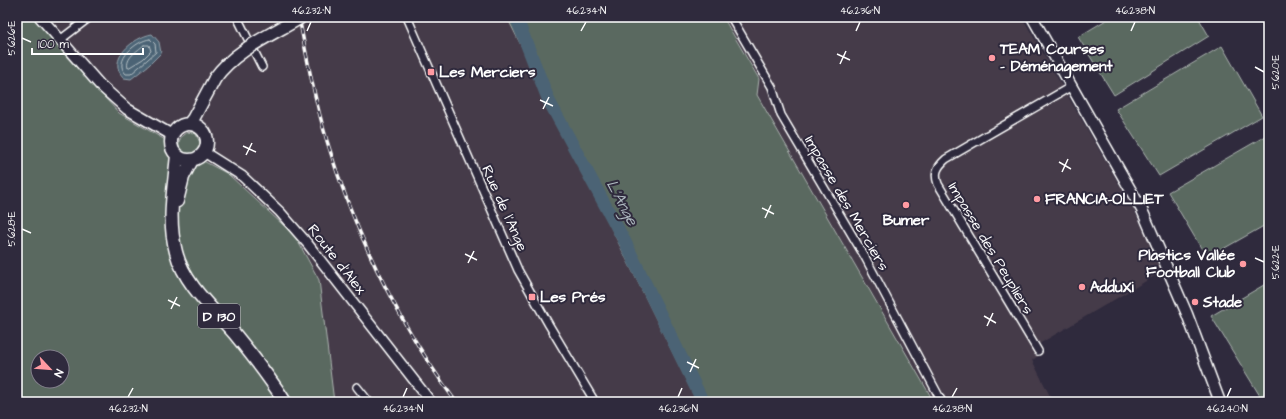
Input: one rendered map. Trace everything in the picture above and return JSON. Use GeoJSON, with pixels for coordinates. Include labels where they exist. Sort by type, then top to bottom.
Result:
{"type":"FeatureCollection","features":[{"type":"Feature","properties":{"kind":"main road"},"geometry":{"type":"LineString","coordinates":[[40,17],[100,85],[127,109],[172,135]]}},
{"type":"Feature","properties":{"kind":"main road"},"geometry":{"type":"LineString","coordinates":[[212,83],[199,121],[201,128],[207,137],[204,152],[192,160],[181,158],[177,155],[172,146],[172,135],[179,127],[189,124],[193,119],[212,83],[221,69],[237,55],[301,17]]}},
{"type":"Feature","properties":{"kind":"main road"},"geometry":{"type":"LineString","coordinates":[[1032,17],[1125,178],[1154,235],[1220,402]]}},
{"type":"Feature","properties":{"kind":"main road"},"geometry":{"type":"LineString","coordinates":[[189,124],[201,128]]}},
{"type":"Feature","properties":{"kind":"main road","name":"D 130"},"geometry":{"type":"LineString","coordinates":[[177,155],[171,197],[172,223],[178,260],[189,280],[246,348],[285,402]]}},
{"type":"Feature","properties":{"kind":"main road","name":"D 130"},"geometry":{"type":"LineString","coordinates":[[172,223],[183,177],[192,160]]}},
{"type":"Feature","properties":{"kind":"street"},"geometry":{"type":"LineString","coordinates":[[60,40],[90,17]]}},
{"type":"Feature","properties":{"kind":"street"},"geometry":{"type":"LineString","coordinates":[[236,17],[262,67]]}},
{"type":"Feature","properties":{"kind":"street","name":"Rue de l'Ange"},"geometry":{"type":"LineString","coordinates":[[407,17],[518,270],[595,402]]}},
{"type":"Feature","properties":{"kind":"street","name":"Impasse des Merciers"},"geometry":{"type":"LineString","coordinates":[[731,17],[772,87],[781,115],[865,257],[942,402]]}},
{"type":"Feature","properties":{"kind":"street","name":"Impasse des Peupliers"},"geometry":{"type":"LineString","coordinates":[[1038,351],[938,184],[936,170],[946,159],[1072,86]]}},
{"type":"Feature","properties":{"kind":"street","name":"Route d'Alex"},"geometry":{"type":"LineString","coordinates":[[204,152],[230,168],[254,186],[289,221],[431,402]]}},
{"type":"Feature","properties":{"kind":"street"},"geometry":{"type":"LineString","coordinates":[[357,387],[369,402]]}},
{"type":"Feature","properties":{"kind":"shaded area"},"geometry":{"type":"Polygon","coordinates":[[[34,17],[507,17],[697,402],[334,402],[162,139],[119,113],[65,55],[34,17]]]}},
{"type":"Feature","properties":{"kind":"shaded area"},"geometry":{"type":"Polygon","coordinates":[[[723,17],[1022,17],[1134,210],[1163,271],[1039,344],[1044,353],[1032,360],[1053,402],[934,402],[757,95],[759,79],[723,17]]]}},
{"type":"Feature","properties":{"kind":"green space"},"geometry":{"type":"Polygon","coordinates":[[[17,17],[34,17],[65,55],[119,113],[179,148],[180,140],[183,135],[186,133],[196,134],[201,145],[198,151],[192,155],[228,174],[295,236],[319,280],[334,402],[17,402],[17,17]]]}},
{"type":"Feature","properties":{"kind":"green space"},"geometry":{"type":"Polygon","coordinates":[[[507,17],[723,17],[759,79],[757,95],[934,402],[697,402],[507,17]]]}},
{"type":"Feature","properties":{"kind":"green space"},"geometry":{"type":"Polygon","coordinates":[[[1111,17],[1198,17],[1209,36],[1114,95],[1078,37],[1111,17]]]}},
{"type":"Feature","properties":{"kind":"green space"},"geometry":{"type":"Polygon","coordinates":[[[1222,46],[1262,116],[1159,176],[1116,109],[1222,46]]]}},
{"type":"Feature","properties":{"kind":"green space"},"geometry":{"type":"Polygon","coordinates":[[[1269,134],[1269,223],[1207,258],[1168,192],[1269,134]]]}},
{"type":"Feature","properties":{"kind":"green space"},"geometry":{"type":"Polygon","coordinates":[[[1269,282],[1269,390],[1260,396],[1211,316],[1269,282]]]}},
{"type":"Feature","properties":{"kind":"water"},"geometry":{"type":"Polygon","coordinates":[[[152,34],[159,42],[161,53],[149,65],[131,79],[124,78],[119,71],[118,64],[124,50],[137,40],[152,34]]]}},
{"type":"Feature","properties":{"kind":"waterway","name":"L'Ange"},"geometry":{"type":"LineString","coordinates":[[516,17],[549,101],[625,242],[703,402]]}},
{"type":"Feature","properties":{"kind":"railway"},"geometry":{"type":"LineString","coordinates":[[299,17],[327,141],[351,210],[365,244],[398,310],[435,372],[456,402]]}},
{"type":"Feature","properties":{"kind":"place","name":"TEAM Courses - Déménagement"},"geometry":{"type":"Point","coordinates":[992,58]}},
{"type":"Feature","properties":{"kind":"place","name":"Les Merciers"},"geometry":{"type":"Point","coordinates":[431,72]}},
{"type":"Feature","properties":{"kind":"place","name":"FRANCIA-OLLIET"},"geometry":{"type":"Point","coordinates":[1037,199]}},
{"type":"Feature","properties":{"kind":"place","name":"Bumer"},"geometry":{"type":"Point","coordinates":[906,205]}},
{"type":"Feature","properties":{"kind":"place","name":"Plastics Vallée Football Club"},"geometry":{"type":"Point","coordinates":[1243,264]}},
{"type":"Feature","properties":{"kind":"place","name":"AdduXi"},"geometry":{"type":"Point","coordinates":[1082,287]}},
{"type":"Feature","properties":{"kind":"place","name":"Les Prés"},"geometry":{"type":"Point","coordinates":[532,297]}},
{"type":"Feature","properties":{"kind":"place","name":"Stade"},"geometry":{"type":"Point","coordinates":[1195,302]}}]}
